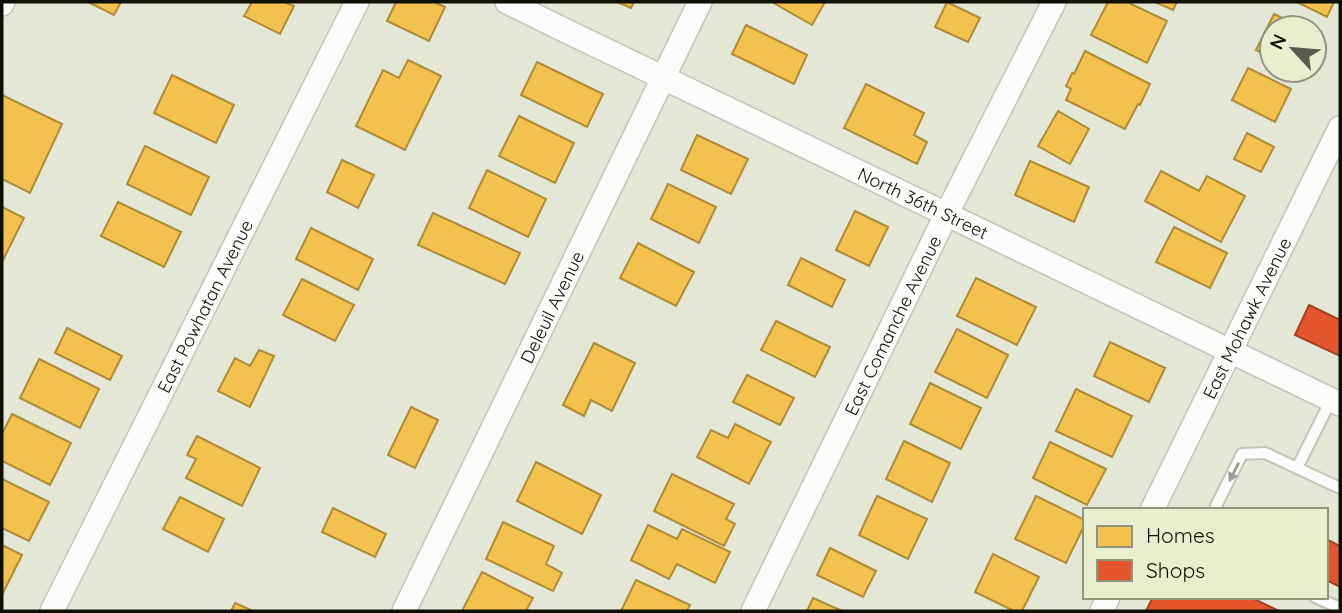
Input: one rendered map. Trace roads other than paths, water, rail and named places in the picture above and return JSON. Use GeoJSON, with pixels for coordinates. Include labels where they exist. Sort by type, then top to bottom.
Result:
{"type":"FeatureCollection","features":[{"type":"Feature","properties":{"kind":"street","name":"East Powhatan Avenue"},"geometry":{"type":"LineString","coordinates":[[52,611],[357,2]]}},
{"type":"Feature","properties":{"kind":"street","name":"North 36th Street"},"geometry":{"type":"LineString","coordinates":[[507,2],[1336,402]]}},
{"type":"Feature","properties":{"kind":"street","name":"Deleuil Avenue"},"geometry":{"type":"LineString","coordinates":[[404,611],[700,2]]}},
{"type":"Feature","properties":{"kind":"street","name":"East Comanche Avenue"},"geometry":{"type":"LineString","coordinates":[[753,611],[947,213],[1054,2]]}},
{"type":"Feature","properties":{"kind":"street","name":"East Mohawk Avenue"},"geometry":{"type":"LineString","coordinates":[[1153,508],[1340,128]]}},
{"type":"Feature","properties":{"kind":"lane"},"geometry":{"type":"LineString","coordinates":[[1297,468],[1336,402]]}},
{"type":"Feature","properties":{"kind":"lane"},"geometry":{"type":"LineString","coordinates":[[1217,508],[1242,454],[1265,453],[1340,488]]}},
{"type":"Feature","properties":{"kind":"lane"},"geometry":{"type":"LineString","coordinates":[[1320,599],[1340,608]]}}]}
